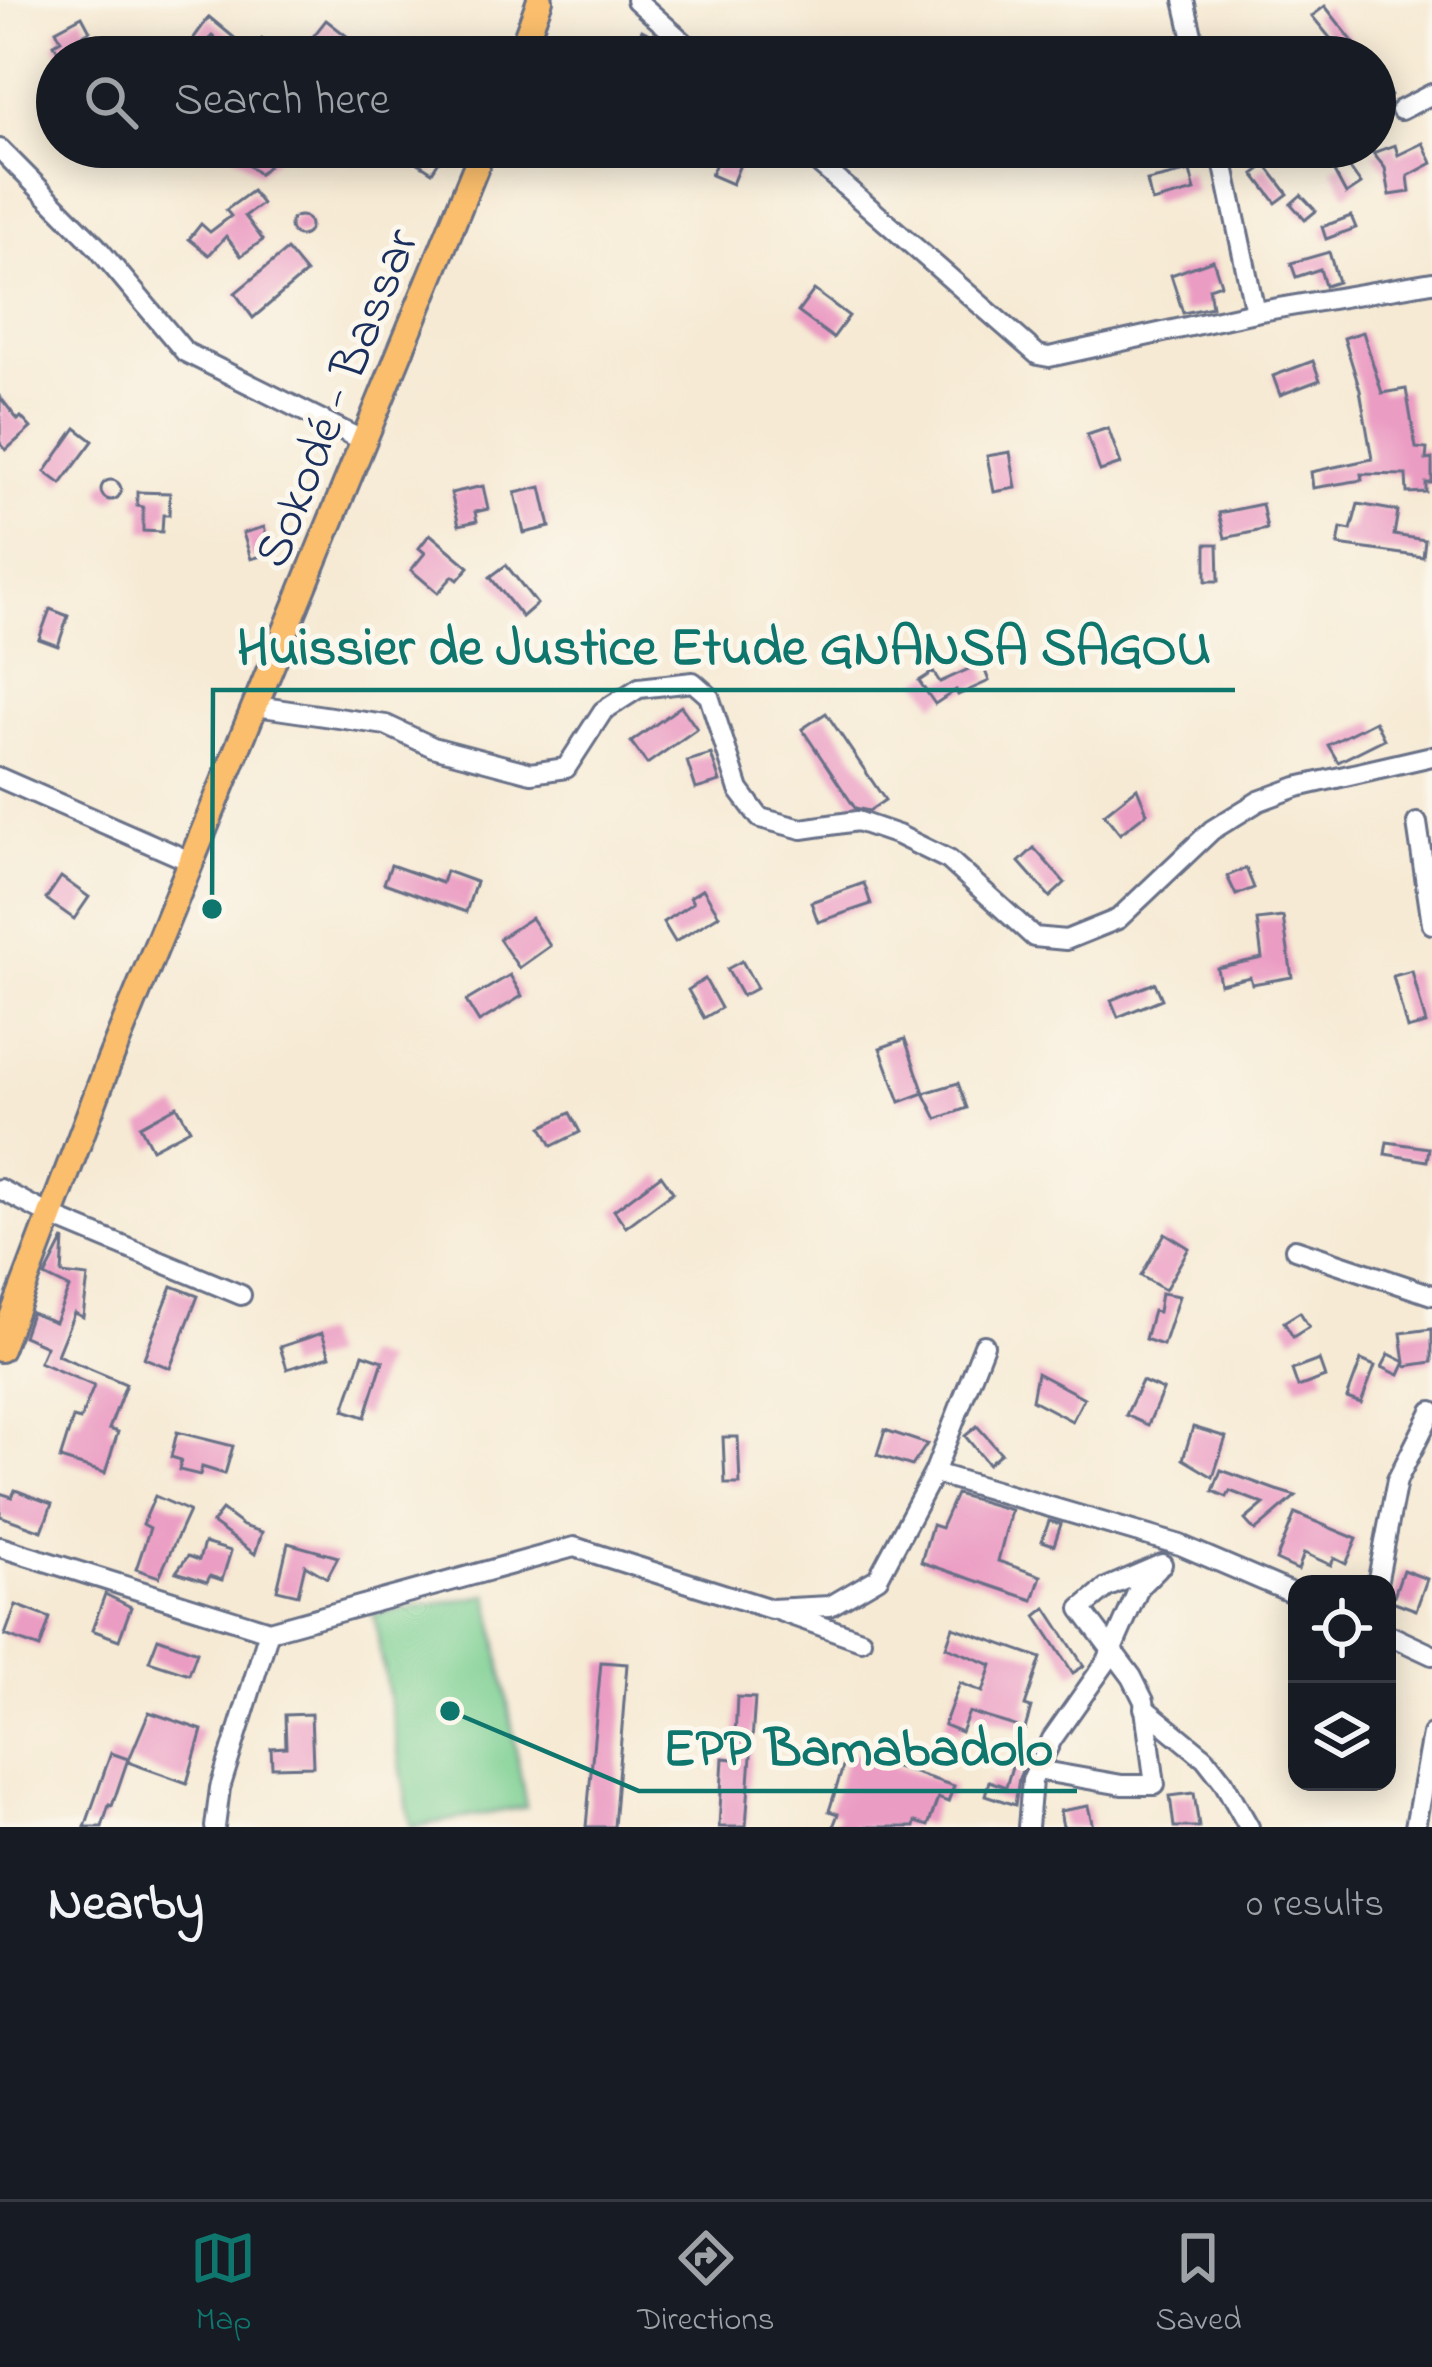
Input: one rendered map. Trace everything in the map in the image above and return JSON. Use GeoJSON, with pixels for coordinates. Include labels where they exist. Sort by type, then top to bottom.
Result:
{"type":"FeatureCollection","features":[{"type":"Feature","properties":{"kind":"main road"},"geometry":{"type":"LineString","coordinates":[[527,36],[540,0]]}},
{"type":"Feature","properties":{"kind":"main road","name":"Sokodé - Bassar"},"geometry":{"type":"LineString","coordinates":[[0,1349],[110,1062],[475,168]]}},
{"type":"Feature","properties":{"kind":"street"},"geometry":{"type":"LineString","coordinates":[[636,0],[676,36]]}},
{"type":"Feature","properties":{"kind":"street"},"geometry":{"type":"LineString","coordinates":[[1184,0],[1192,36]]}},
{"type":"Feature","properties":{"kind":"street"},"geometry":{"type":"LineString","coordinates":[[1400,110],[1432,94]]}},
{"type":"Feature","properties":{"kind":"street"},"geometry":{"type":"LineString","coordinates":[[0,149],[96,246],[185,352],[364,441]]}},
{"type":"Feature","properties":{"kind":"street"},"geometry":{"type":"LineString","coordinates":[[824,168],[1038,355],[1049,357],[1256,312],[1432,282]]}},
{"type":"Feature","properties":{"kind":"street"},"geometry":{"type":"LineString","coordinates":[[1225,168],[1256,312]]}},
{"type":"Feature","properties":{"kind":"street"},"geometry":{"type":"LineString","coordinates":[[256,706],[386,725],[433,747],[531,773],[566,768],[603,710],[639,688],[693,682],[709,696],[740,790],[760,818],[802,829],[857,821],[898,835],[949,860],[1034,937],[1066,940],[1118,919],[1212,830],[1259,801],[1297,787],[1432,756]]}},
{"type":"Feature","properties":{"kind":"street"},"geometry":{"type":"LineString","coordinates":[[0,778],[192,862]]}},
{"type":"Feature","properties":{"kind":"street"},"geometry":{"type":"LineString","coordinates":[[1417,823],[1432,924]]}},
{"type":"Feature","properties":{"kind":"street"},"geometry":{"type":"LineString","coordinates":[[0,1189],[53,1217],[241,1295]]}},
{"type":"Feature","properties":{"kind":"street"},"geometry":{"type":"LineString","coordinates":[[1294,1249],[1432,1294]]}},
{"type":"Feature","properties":{"kind":"street"},"geometry":{"type":"LineString","coordinates":[[771,1609],[830,1606],[878,1578],[934,1473],[984,1345]]}},
{"type":"Feature","properties":{"kind":"street"},"geometry":{"type":"LineString","coordinates":[[1379,1575],[1397,1480],[1432,1412]]}},
{"type":"Feature","properties":{"kind":"street"},"geometry":{"type":"LineString","coordinates":[[934,1473],[1180,1545],[1288,1591]]}},
{"type":"Feature","properties":{"kind":"street"},"geometry":{"type":"LineString","coordinates":[[1028,1827],[1032,1780],[1052,1739],[1111,1650],[1140,1586],[1180,1545]]}},
{"type":"Feature","properties":{"kind":"street"},"geometry":{"type":"LineString","coordinates":[[0,1546],[269,1631],[574,1547],[861,1640]]}},
{"type":"Feature","properties":{"kind":"street"},"geometry":{"type":"LineString","coordinates":[[1037,1770],[1122,1786],[1155,1785],[1144,1708],[1132,1677],[1081,1609],[1106,1588],[1162,1564]]}},
{"type":"Feature","properties":{"kind":"street"},"geometry":{"type":"LineString","coordinates":[[214,1827],[220,1788],[269,1631]]}},
{"type":"Feature","properties":{"kind":"street"},"geometry":{"type":"LineString","coordinates":[[1396,1638],[1432,1655]]}},
{"type":"Feature","properties":{"kind":"street"},"geometry":{"type":"LineString","coordinates":[[1144,1708],[1205,1758],[1249,1827]]}},
{"type":"Feature","properties":{"kind":"street"},"geometry":{"type":"LineString","coordinates":[[1415,1827],[1432,1734]]}},
{"type":"Feature","properties":{"kind":"green space"},"geometry":{"type":"Polygon","coordinates":[[[489,1595],[526,1807],[411,1827],[374,1614],[489,1595]]]}},
{"type":"Feature","properties":{"kind":"building"},"geometry":{"type":"Polygon","coordinates":[[[1325,6],[1349,36],[1329,36],[1312,16],[1325,6]]]}},
{"type":"Feature","properties":{"kind":"building"},"geometry":{"type":"Polygon","coordinates":[[[82,16],[90,31],[59,36],[56,30],[82,16]]]}},
{"type":"Feature","properties":{"kind":"building"},"geometry":{"type":"Polygon","coordinates":[[[209,17],[232,36],[212,36],[195,36],[209,17]]]}},
{"type":"Feature","properties":{"kind":"building"},"geometry":{"type":"Polygon","coordinates":[[[326,20],[347,36],[313,36],[326,20]]]}},
{"type":"Feature","properties":{"kind":"building"},"geometry":{"type":"Polygon","coordinates":[[[1423,143],[1432,163],[1408,176],[1410,192],[1390,195],[1385,168],[1396,168],[1396,148],[1398,155],[1423,143]]]}},
{"type":"Feature","properties":{"kind":"building"},"geometry":{"type":"Polygon","coordinates":[[[714,168],[738,168],[732,184],[711,175],[714,168]]]}},
{"type":"Feature","properties":{"kind":"building"},"geometry":{"type":"Polygon","coordinates":[[[1268,168],[1288,194],[1276,203],[1254,174],[1268,168]]]}},
{"type":"Feature","properties":{"kind":"building"},"geometry":{"type":"Polygon","coordinates":[[[1332,168],[1350,168],[1361,184],[1346,194],[1332,168]]]}},
{"type":"Feature","properties":{"kind":"building"},"geometry":{"type":"Polygon","coordinates":[[[1190,171],[1195,191],[1152,202],[1147,181],[1190,171]]]}},
{"type":"Feature","properties":{"kind":"building"},"geometry":{"type":"Polygon","coordinates":[[[252,191],[262,204],[245,216],[263,240],[241,256],[226,236],[209,255],[189,239],[201,224],[210,232],[231,216],[226,210],[252,191]]]}},
{"type":"Feature","properties":{"kind":"building"},"geometry":{"type":"Polygon","coordinates":[[[1301,195],[1316,211],[1305,220],[1291,204],[1301,195]]]}},
{"type":"Feature","properties":{"kind":"building"},"geometry":{"type":"Polygon","coordinates":[[[300,216],[310,226],[300,236],[290,226],[300,216]]]}},
{"type":"Feature","properties":{"kind":"building"},"geometry":{"type":"Polygon","coordinates":[[[1351,216],[1356,228],[1326,239],[1322,227],[1351,216]]]}},
{"type":"Feature","properties":{"kind":"building"},"geometry":{"type":"Polygon","coordinates":[[[287,250],[306,273],[253,318],[235,293],[287,250]]]}},
{"type":"Feature","properties":{"kind":"building"},"geometry":{"type":"Polygon","coordinates":[[[1329,252],[1338,282],[1325,286],[1320,269],[1296,277],[1291,263],[1329,252]]]}},
{"type":"Feature","properties":{"kind":"building"},"geometry":{"type":"Polygon","coordinates":[[[1213,260],[1221,284],[1209,288],[1212,307],[1183,313],[1171,275],[1213,260]]]}},
{"type":"Feature","properties":{"kind":"building"},"geometry":{"type":"Polygon","coordinates":[[[814,290],[849,316],[833,338],[798,312],[814,290]]]}},
{"type":"Feature","properties":{"kind":"building"},"geometry":{"type":"Polygon","coordinates":[[[1363,332],[1382,393],[1406,389],[1416,448],[1427,449],[1426,460],[1432,459],[1432,483],[1426,483],[1426,492],[1407,493],[1406,475],[1361,474],[1362,480],[1313,488],[1311,472],[1372,459],[1360,390],[1344,338],[1363,332]]]}},
{"type":"Feature","properties":{"kind":"building"},"geometry":{"type":"Polygon","coordinates":[[[1313,361],[1320,380],[1280,395],[1273,376],[1313,361]]]}},
{"type":"Feature","properties":{"kind":"building"},"geometry":{"type":"Polygon","coordinates":[[[0,397],[31,428],[6,450],[0,443],[0,397]]]}},
{"type":"Feature","properties":{"kind":"building"},"geometry":{"type":"Polygon","coordinates":[[[76,428],[93,441],[61,484],[45,472],[76,428]]]}},
{"type":"Feature","properties":{"kind":"building"},"geometry":{"type":"Polygon","coordinates":[[[1108,428],[1121,464],[1100,471],[1087,435],[1108,428]]]}},
{"type":"Feature","properties":{"kind":"building"},"geometry":{"type":"Polygon","coordinates":[[[1010,452],[1016,488],[994,492],[987,456],[1010,452]]]}},
{"type":"Feature","properties":{"kind":"building"},"geometry":{"type":"Polygon","coordinates":[[[111,480],[121,490],[111,500],[101,490],[111,480]]]}},
{"type":"Feature","properties":{"kind":"building"},"geometry":{"type":"Polygon","coordinates":[[[483,486],[488,509],[475,512],[477,521],[459,525],[451,493],[483,486]]]}},
{"type":"Feature","properties":{"kind":"building"},"geometry":{"type":"Polygon","coordinates":[[[541,487],[550,527],[524,533],[515,493],[541,487]]]}},
{"type":"Feature","properties":{"kind":"building"},"geometry":{"type":"Polygon","coordinates":[[[137,492],[170,493],[162,532],[143,531],[143,507],[137,506],[137,492]]]}},
{"type":"Feature","properties":{"kind":"building"},"geometry":{"type":"Polygon","coordinates":[[[1262,504],[1267,529],[1225,538],[1219,513],[1262,504]]]}},
{"type":"Feature","properties":{"kind":"building"},"geometry":{"type":"Polygon","coordinates":[[[1358,504],[1398,511],[1394,535],[1425,540],[1423,557],[1338,545],[1341,528],[1351,530],[1358,504]]]}},
{"type":"Feature","properties":{"kind":"building"},"geometry":{"type":"Polygon","coordinates":[[[264,527],[272,553],[251,559],[243,533],[264,527]]]}},
{"type":"Feature","properties":{"kind":"building"},"geometry":{"type":"Polygon","coordinates":[[[430,534],[469,567],[438,593],[411,570],[425,553],[419,548],[430,534]]]}},
{"type":"Feature","properties":{"kind":"building"},"geometry":{"type":"Polygon","coordinates":[[[1206,544],[1218,544],[1219,581],[1206,581],[1206,544]]]}},
{"type":"Feature","properties":{"kind":"building"},"geometry":{"type":"Polygon","coordinates":[[[506,565],[537,604],[522,617],[490,577],[506,565]]]}},
{"type":"Feature","properties":{"kind":"building"},"geometry":{"type":"Polygon","coordinates":[[[50,609],[68,616],[58,646],[39,639],[50,609]]]}},
{"type":"Feature","properties":{"kind":"building"},"geometry":{"type":"Polygon","coordinates":[[[982,663],[989,681],[958,695],[956,690],[935,704],[919,681],[933,672],[940,682],[982,663]]]}},
{"type":"Feature","properties":{"kind":"building"},"geometry":{"type":"Polygon","coordinates":[[[681,706],[697,729],[647,764],[631,742],[681,706]]]}},
{"type":"Feature","properties":{"kind":"building"},"geometry":{"type":"Polygon","coordinates":[[[826,713],[885,800],[869,811],[855,808],[802,729],[826,713]]]}},
{"type":"Feature","properties":{"kind":"building"},"geometry":{"type":"Polygon","coordinates":[[[1375,721],[1384,739],[1338,762],[1328,745],[1375,721]]]}},
{"type":"Feature","properties":{"kind":"building"},"geometry":{"type":"Polygon","coordinates":[[[711,754],[720,782],[696,789],[687,761],[711,754]]]}},
{"type":"Feature","properties":{"kind":"building"},"geometry":{"type":"Polygon","coordinates":[[[1137,788],[1147,813],[1120,834],[1104,814],[1137,788]]]}},
{"type":"Feature","properties":{"kind":"building"},"geometry":{"type":"Polygon","coordinates":[[[1034,848],[1065,883],[1050,897],[1019,862],[1034,848]]]}},
{"type":"Feature","properties":{"kind":"building"},"geometry":{"type":"Polygon","coordinates":[[[391,865],[442,883],[446,871],[476,882],[466,912],[384,883],[391,865]]]}},
{"type":"Feature","properties":{"kind":"building"},"geometry":{"type":"Polygon","coordinates":[[[1246,868],[1254,888],[1236,895],[1227,876],[1246,868]]]}},
{"type":"Feature","properties":{"kind":"building"},"geometry":{"type":"Polygon","coordinates":[[[61,877],[89,897],[74,919],[46,899],[61,877]]]}},
{"type":"Feature","properties":{"kind":"building"},"geometry":{"type":"Polygon","coordinates":[[[864,883],[871,904],[818,922],[811,902],[864,883]]]}},
{"type":"Feature","properties":{"kind":"building"},"geometry":{"type":"Polygon","coordinates":[[[703,889],[719,915],[675,942],[663,922],[693,903],[690,897],[703,889]]]}},
{"type":"Feature","properties":{"kind":"building"},"geometry":{"type":"Polygon","coordinates":[[[1283,917],[1292,977],[1252,984],[1250,977],[1220,984],[1217,968],[1262,958],[1257,920],[1283,917]]]}},
{"type":"Feature","properties":{"kind":"building"},"geometry":{"type":"Polygon","coordinates":[[[531,918],[550,946],[519,968],[499,939],[531,918]]]}},
{"type":"Feature","properties":{"kind":"building"},"geometry":{"type":"Polygon","coordinates":[[[742,961],[757,988],[742,996],[727,969],[742,961]]]}},
{"type":"Feature","properties":{"kind":"building"},"geometry":{"type":"Polygon","coordinates":[[[1412,971],[1426,1024],[1407,1029],[1393,976],[1412,971]]]}},
{"type":"Feature","properties":{"kind":"building"},"geometry":{"type":"Polygon","coordinates":[[[510,975],[522,996],[479,1022],[466,1001],[510,975]]]}},
{"type":"Feature","properties":{"kind":"building"},"geometry":{"type":"Polygon","coordinates":[[[705,979],[721,1008],[704,1018],[688,990],[705,979]]]}},
{"type":"Feature","properties":{"kind":"building"},"geometry":{"type":"Polygon","coordinates":[[[1155,983],[1162,999],[1118,1017],[1111,1000],[1155,983]]]}},
{"type":"Feature","properties":{"kind":"building"},"geometry":{"type":"Polygon","coordinates":[[[905,1039],[924,1093],[900,1102],[880,1048],[905,1039]]]}},
{"type":"Feature","properties":{"kind":"building"},"geometry":{"type":"Polygon","coordinates":[[[958,1083],[967,1108],[937,1119],[924,1093],[958,1083]]]}},
{"type":"Feature","properties":{"kind":"building"},"geometry":{"type":"Polygon","coordinates":[[[177,1106],[190,1129],[152,1149],[140,1126],[177,1106]]]}},
{"type":"Feature","properties":{"kind":"building"},"geometry":{"type":"Polygon","coordinates":[[[570,1113],[580,1132],[552,1146],[542,1127],[570,1113]]]}},
{"type":"Feature","properties":{"kind":"building"},"geometry":{"type":"Polygon","coordinates":[[[1387,1142],[1429,1148],[1427,1161],[1385,1154],[1387,1142]]]}},
{"type":"Feature","properties":{"kind":"building"},"geometry":{"type":"Polygon","coordinates":[[[661,1175],[673,1192],[626,1227],[614,1210],[661,1175]]]}},
{"type":"Feature","properties":{"kind":"building"},"geometry":{"type":"Polygon","coordinates":[[[1165,1233],[1189,1248],[1165,1290],[1141,1276],[1165,1233]]]}},
{"type":"Feature","properties":{"kind":"building"},"geometry":{"type":"Polygon","coordinates":[[[64,1239],[62,1274],[88,1277],[83,1317],[74,1313],[57,1355],[126,1384],[109,1429],[118,1432],[105,1473],[60,1459],[73,1418],[80,1420],[94,1386],[39,1362],[46,1346],[23,1336],[31,1313],[55,1322],[69,1288],[45,1276],[64,1239]]]}},
{"type":"Feature","properties":{"kind":"building"},"geometry":{"type":"Polygon","coordinates":[[[172,1286],[198,1296],[170,1368],[144,1358],[172,1286]]]}},
{"type":"Feature","properties":{"kind":"building"},"geometry":{"type":"Polygon","coordinates":[[[1161,1293],[1179,1296],[1163,1345],[1145,1339],[1161,1293]]]}},
{"type":"Feature","properties":{"kind":"building"},"geometry":{"type":"Polygon","coordinates":[[[1300,1312],[1309,1327],[1293,1337],[1284,1322],[1300,1312]]]}},
{"type":"Feature","properties":{"kind":"building"},"geometry":{"type":"Polygon","coordinates":[[[1432,1329],[1432,1362],[1406,1366],[1401,1333],[1432,1329]]]}},
{"type":"Feature","properties":{"kind":"building"},"geometry":{"type":"Polygon","coordinates":[[[322,1333],[330,1356],[287,1369],[280,1347],[322,1333]]]}},
{"type":"Feature","properties":{"kind":"building"},"geometry":{"type":"Polygon","coordinates":[[[363,1354],[383,1361],[365,1417],[344,1410],[363,1354]]]}},
{"type":"Feature","properties":{"kind":"building"},"geometry":{"type":"Polygon","coordinates":[[[1389,1354],[1405,1362],[1399,1375],[1382,1367],[1389,1354]]]}},
{"type":"Feature","properties":{"kind":"building"},"geometry":{"type":"Polygon","coordinates":[[[1319,1360],[1325,1377],[1298,1387],[1292,1370],[1319,1360]]]}},
{"type":"Feature","properties":{"kind":"building"},"geometry":{"type":"Polygon","coordinates":[[[1361,1360],[1375,1366],[1361,1403],[1347,1398],[1361,1360]]]}},
{"type":"Feature","properties":{"kind":"building"},"geometry":{"type":"Polygon","coordinates":[[[1037,1373],[1084,1398],[1072,1421],[1032,1400],[1037,1373]]]}},
{"type":"Feature","properties":{"kind":"building"},"geometry":{"type":"Polygon","coordinates":[[[1142,1381],[1163,1390],[1148,1425],[1126,1415],[1142,1381]]]}},
{"type":"Feature","properties":{"kind":"building"},"geometry":{"type":"Polygon","coordinates":[[[977,1426],[1001,1453],[988,1464],[965,1436],[977,1426]]]}},
{"type":"Feature","properties":{"kind":"building"},"geometry":{"type":"Polygon","coordinates":[[[1193,1427],[1226,1437],[1213,1477],[1183,1459],[1193,1427]]]}},
{"type":"Feature","properties":{"kind":"building"},"geometry":{"type":"Polygon","coordinates":[[[885,1430],[927,1444],[912,1466],[877,1455],[885,1430]]]}},
{"type":"Feature","properties":{"kind":"building"},"geometry":{"type":"Polygon","coordinates":[[[177,1432],[233,1446],[225,1474],[202,1467],[200,1475],[179,1470],[181,1460],[171,1457],[177,1432]]]}},
{"type":"Feature","properties":{"kind":"building"},"geometry":{"type":"Polygon","coordinates":[[[723,1437],[738,1437],[740,1484],[725,1484],[723,1437]]]}},
{"type":"Feature","properties":{"kind":"building"},"geometry":{"type":"Polygon","coordinates":[[[1221,1470],[1296,1496],[1255,1531],[1245,1520],[1264,1504],[1230,1491],[1227,1497],[1213,1491],[1221,1470]]]}},
{"type":"Feature","properties":{"kind":"building"},"geometry":{"type":"Polygon","coordinates":[[[15,1490],[52,1504],[42,1531],[0,1516],[0,1493],[12,1497],[15,1490]]]}},
{"type":"Feature","properties":{"kind":"building"},"geometry":{"type":"Polygon","coordinates":[[[956,1494],[1011,1510],[998,1561],[1041,1576],[1033,1600],[921,1562],[932,1525],[941,1528],[956,1494]]]}},
{"type":"Feature","properties":{"kind":"building"},"geometry":{"type":"Polygon","coordinates":[[[155,1496],[189,1511],[159,1577],[136,1569],[150,1528],[143,1524],[155,1496]]]}},
{"type":"Feature","properties":{"kind":"building"},"geometry":{"type":"Polygon","coordinates":[[[222,1510],[243,1526],[262,1532],[255,1554],[212,1523],[222,1510]]]}},
{"type":"Feature","properties":{"kind":"building"},"geometry":{"type":"Polygon","coordinates":[[[1295,1513],[1357,1539],[1346,1564],[1334,1558],[1331,1565],[1304,1553],[1298,1570],[1276,1560],[1295,1513]]]}},
{"type":"Feature","properties":{"kind":"building"},"geometry":{"type":"Polygon","coordinates":[[[1049,1521],[1061,1524],[1054,1545],[1042,1541],[1049,1521]]]}},
{"type":"Feature","properties":{"kind":"building"},"geometry":{"type":"Polygon","coordinates":[[[204,1543],[231,1551],[222,1580],[210,1576],[207,1582],[176,1572],[188,1556],[199,1560],[204,1543]]]}},
{"type":"Feature","properties":{"kind":"building"},"geometry":{"type":"Polygon","coordinates":[[[288,1543],[338,1557],[327,1578],[305,1565],[298,1595],[277,1590],[288,1543]]]}},
{"type":"Feature","properties":{"kind":"building"},"geometry":{"type":"Polygon","coordinates":[[[1403,1570],[1427,1579],[1416,1610],[1396,1602],[1403,1570]]]}},
{"type":"Feature","properties":{"kind":"building"},"geometry":{"type":"Polygon","coordinates":[[[105,1594],[131,1607],[119,1640],[92,1630],[105,1594]]]}},
{"type":"Feature","properties":{"kind":"building"},"geometry":{"type":"Polygon","coordinates":[[[16,1605],[50,1618],[40,1648],[5,1635],[16,1605]]]}},
{"type":"Feature","properties":{"kind":"building"},"geometry":{"type":"Polygon","coordinates":[[[1046,1608],[1084,1666],[1073,1673],[1036,1616],[1046,1608]]]}},
{"type":"Feature","properties":{"kind":"building"},"geometry":{"type":"Polygon","coordinates":[[[953,1627],[1041,1658],[1025,1706],[1031,1708],[1025,1729],[969,1712],[961,1732],[944,1725],[960,1683],[983,1692],[992,1665],[946,1647],[953,1627]]]}},
{"type":"Feature","properties":{"kind":"building"},"geometry":{"type":"Polygon","coordinates":[[[158,1638],[197,1652],[189,1674],[149,1661],[158,1638]]]}},
{"type":"Feature","properties":{"kind":"building"},"geometry":{"type":"Polygon","coordinates":[[[601,1662],[627,1664],[614,1827],[586,1827],[601,1662]]]}},
{"type":"Feature","properties":{"kind":"building"},"geometry":{"type":"Polygon","coordinates":[[[737,1697],[755,1698],[746,1827],[719,1827],[723,1758],[734,1759],[737,1697]]]}},
{"type":"Feature","properties":{"kind":"building"},"geometry":{"type":"Polygon","coordinates":[[[149,1712],[202,1730],[187,1783],[128,1762],[149,1712]]]}},
{"type":"Feature","properties":{"kind":"building"},"geometry":{"type":"Polygon","coordinates":[[[311,1714],[313,1766],[272,1767],[271,1748],[286,1747],[285,1715],[311,1714]]]}},
{"type":"Feature","properties":{"kind":"building"},"geometry":{"type":"Polygon","coordinates":[[[848,1751],[954,1786],[948,1802],[938,1798],[928,1826],[915,1822],[914,1827],[833,1827],[838,1814],[829,1811],[848,1751]]]}},
{"type":"Feature","properties":{"kind":"building"},"geometry":{"type":"Polygon","coordinates":[[[111,1753],[128,1759],[112,1806],[102,1827],[85,1827],[111,1753]]]}},
{"type":"Feature","properties":{"kind":"building"},"geometry":{"type":"Polygon","coordinates":[[[1015,1756],[1027,1759],[1015,1805],[985,1795],[989,1781],[1006,1787],[1015,1756]]]}},
{"type":"Feature","properties":{"kind":"building"},"geometry":{"type":"Polygon","coordinates":[[[1194,1793],[1199,1827],[1174,1827],[1170,1796],[1194,1793]]]}},
{"type":"Feature","properties":{"kind":"building"},"geometry":{"type":"Polygon","coordinates":[[[1088,1806],[1093,1827],[1063,1827],[1060,1811],[1088,1806]]]}},
{"type":"Feature","properties":{"kind":"place","name":"Huissier de Justice Etude GNANSA SAGOU"},"geometry":{"type":"Point","coordinates":[212,909]}},
{"type":"Feature","properties":{"kind":"place","name":"EPP Bamabadolo"},"geometry":{"type":"Point","coordinates":[450,1711]}}]}
